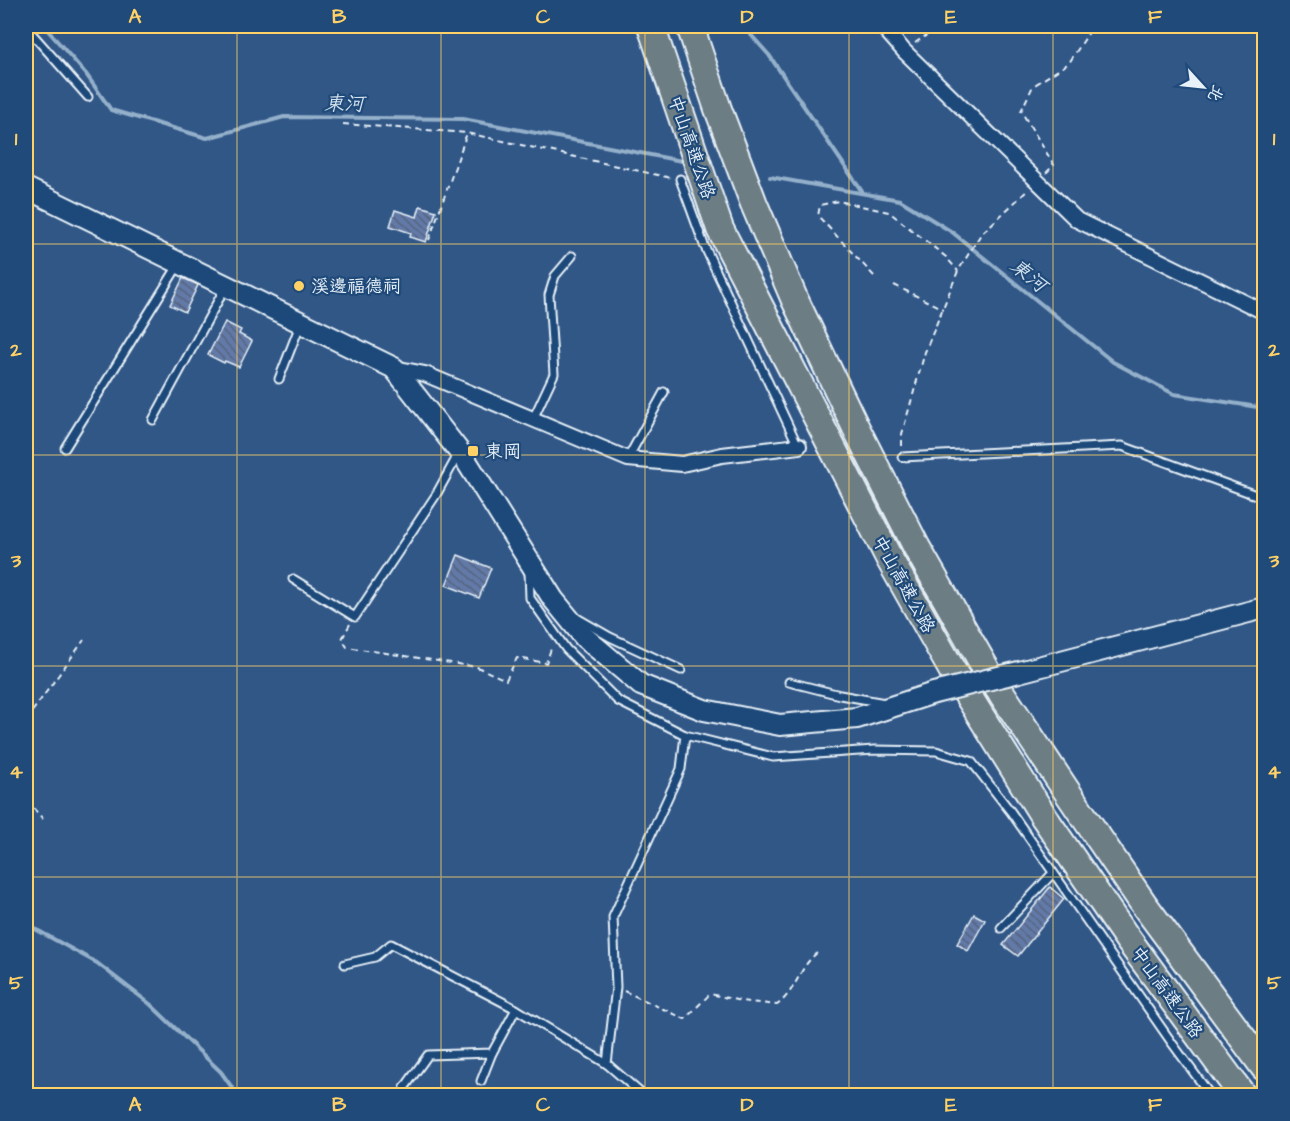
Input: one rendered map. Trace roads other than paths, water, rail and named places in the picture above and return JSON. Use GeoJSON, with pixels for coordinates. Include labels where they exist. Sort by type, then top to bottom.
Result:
{"type":"FeatureCollection","features":[{"type":"Feature","properties":{"kind":"highway","name":"中山高速公路"},"geometry":{"type":"LineString","coordinates":[[651,26],[691,169],[756,301],[890,560],[952,670],[1050,827],[1127,938],[1243,1095]]}},
{"type":"Feature","properties":{"kind":"highway","name":"中山高速公路"},"geometry":{"type":"LineString","coordinates":[[690,26],[742,172],[794,298],[917,548],[990,676],[1145,906],[1264,1067]]}},
{"type":"Feature","properties":{"kind":"street"},"geometry":{"type":"LineString","coordinates":[[882,26],[904,51],[1077,220],[1264,312]]}},
{"type":"Feature","properties":{"kind":"street"},"geometry":{"type":"LineString","coordinates":[[26,188],[394,368],[425,374],[628,459],[682,464],[722,455],[799,446]]}},
{"type":"Feature","properties":{"kind":"street"},"geometry":{"type":"LineString","coordinates":[[394,368],[460,452],[561,609],[584,637],[641,685],[704,710],[780,725],[857,718],[934,693],[1264,608]]}},
{"type":"Feature","properties":{"kind":"lane"},"geometry":{"type":"LineString","coordinates":[[26,27],[88,97]]}},
{"type":"Feature","properties":{"kind":"lane"},"geometry":{"type":"LineString","coordinates":[[691,169],[704,244],[799,446]]}},
{"type":"Feature","properties":{"kind":"lane"},"geometry":{"type":"LineString","coordinates":[[533,419],[554,374],[549,295],[555,276],[572,256]]}},
{"type":"Feature","properties":{"kind":"lane"},"geometry":{"type":"LineString","coordinates":[[65,448],[180,263]]}},
{"type":"Feature","properties":{"kind":"lane"},"geometry":{"type":"LineString","coordinates":[[153,420],[226,286]]}},
{"type":"Feature","properties":{"kind":"lane"},"geometry":{"type":"LineString","coordinates":[[279,379],[301,322]]}},
{"type":"Feature","properties":{"kind":"lane"},"geometry":{"type":"LineString","coordinates":[[628,459],[664,392]]}},
{"type":"Feature","properties":{"kind":"lane"},"geometry":{"type":"LineString","coordinates":[[902,457],[1122,446],[1264,498]]}},
{"type":"Feature","properties":{"kind":"lane"},"geometry":{"type":"LineString","coordinates":[[293,579],[355,617],[436,495],[460,452]]}},
{"type":"Feature","properties":{"kind":"lane"},"geometry":{"type":"LineString","coordinates":[[528,558],[530,598],[566,649],[618,701],[685,735],[773,757],[874,750],[936,751],[972,761],[1011,812],[1172,1043],[1211,1095]]}},
{"type":"Feature","properties":{"kind":"lane"},"geometry":{"type":"LineString","coordinates":[[561,609],[610,637],[681,670]]}},
{"type":"Feature","properties":{"kind":"lane"},"geometry":{"type":"LineString","coordinates":[[789,682],[840,695],[896,705]]}},
{"type":"Feature","properties":{"kind":"lane"},"geometry":{"type":"LineString","coordinates":[[607,1064],[616,987],[613,917],[681,769],[685,735]]}},
{"type":"Feature","properties":{"kind":"lane"},"geometry":{"type":"LineString","coordinates":[[1001,928],[1053,873]]}},
{"type":"Feature","properties":{"kind":"lane"},"geometry":{"type":"LineString","coordinates":[[345,964],[375,957],[391,944],[516,1009],[607,1064],[644,1095]]}},
{"type":"Feature","properties":{"kind":"lane"},"geometry":{"type":"LineString","coordinates":[[481,1081],[492,1053],[516,1009]]}},
{"type":"Feature","properties":{"kind":"lane"},"geometry":{"type":"LineString","coordinates":[[403,1095],[405,1087],[428,1055],[492,1053]]}},
{"type":"Feature","properties":{"kind":"waterway","name":"東河"},"geometry":{"type":"LineString","coordinates":[[44,26],[86,74],[111,110],[207,138],[284,117],[463,119],[687,162]]}},
{"type":"Feature","properties":{"kind":"waterway"},"geometry":{"type":"LineString","coordinates":[[743,26],[769,55],[863,193]]}},
{"type":"Feature","properties":{"kind":"waterway","name":"東河"},"geometry":{"type":"LineString","coordinates":[[770,177],[900,200],[952,232],[1113,362],[1174,394],[1264,408]]}},
{"type":"Feature","properties":{"kind":"waterway"},"geometry":{"type":"LineString","coordinates":[[26,924],[97,963],[150,1004],[221,1072],[238,1096]]}},
{"type":"Feature","properties":{"kind":"place","name":"溪邊福德祠"},"geometry":{"type":"Point","coordinates":[299,286]}},
{"type":"Feature","properties":{"kind":"place","name":"東岡"},"geometry":{"type":"Point","coordinates":[473,451]}}]}
